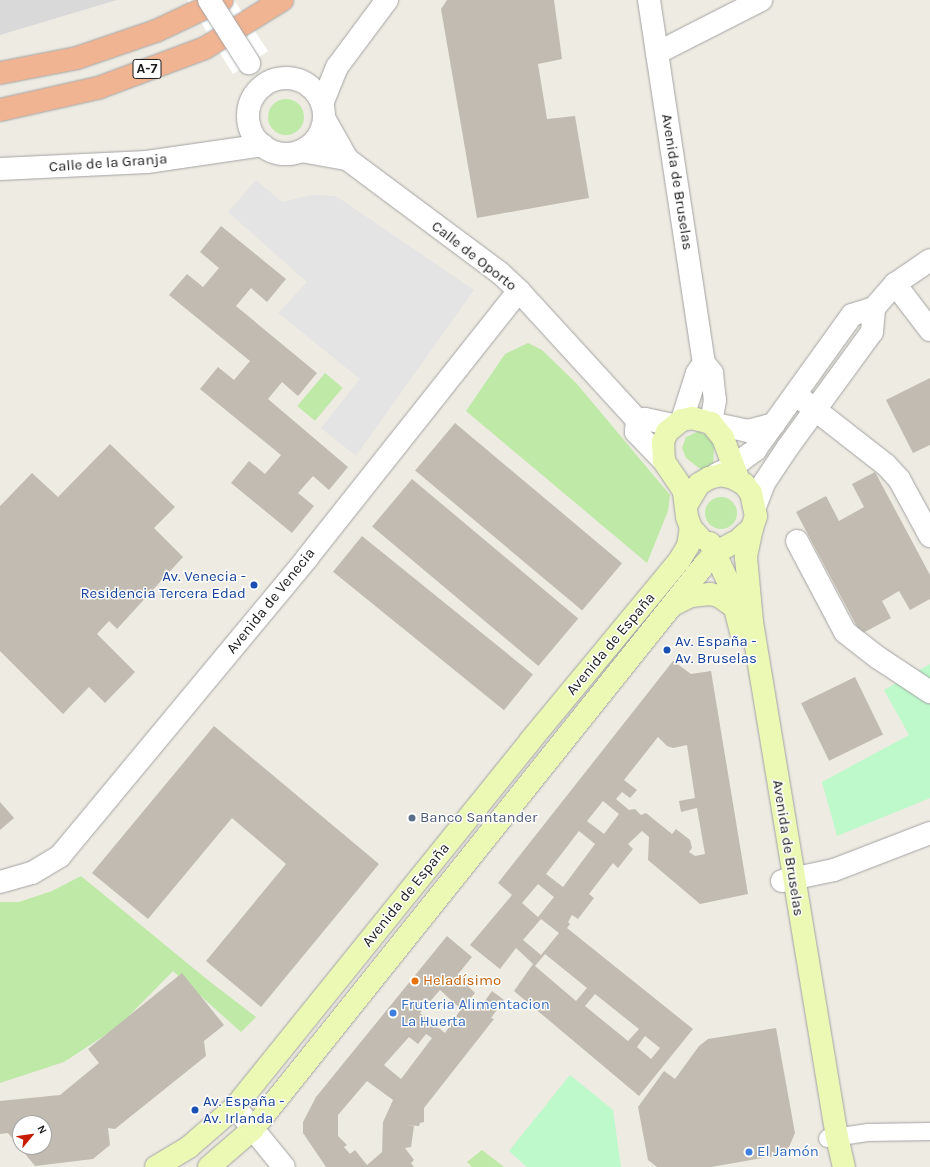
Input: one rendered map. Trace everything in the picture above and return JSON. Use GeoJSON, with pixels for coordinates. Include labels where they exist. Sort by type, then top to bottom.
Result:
{"type":"FeatureCollection","features":[{"type":"Feature","properties":{"kind":"highway","name":"A-7"},"geometry":{"type":"LineString","coordinates":[[0,73],[78,58],[156,31],[222,0]]}},
{"type":"Feature","properties":{"kind":"highway","name":"A-7"},"geometry":{"type":"LineString","coordinates":[[0,110],[98,88],[205,48],[282,0]]}},
{"type":"Feature","properties":{"kind":"main road"},"geometry":{"type":"LineString","coordinates":[[692,418],[711,423],[723,438],[736,474],[752,493],[756,504],[756,516],[752,528],[744,537],[719,546],[699,537],[691,528],[684,491],[664,461],[663,442],[678,423],[692,418]]}},
{"type":"Feature","properties":{"kind":"main road"},"geometry":{"type":"LineString","coordinates":[[687,504],[691,493],[699,484],[709,478],[721,475],[736,474]]}},
{"type":"Feature","properties":{"kind":"main road","name":"Avenida de España"},"geometry":{"type":"LineString","coordinates":[[156,1167],[189,1147],[235,1107],[530,741],[679,561],[688,546],[691,528]]}},
{"type":"Feature","properties":{"kind":"main road","name":"Avenida de Bruselas"},"geometry":{"type":"LineString","coordinates":[[752,528],[746,557],[752,622],[788,879]]}},
{"type":"Feature","properties":{"kind":"main road","name":"Avenida de Bruselas"},"geometry":{"type":"LineString","coordinates":[[719,546],[736,609],[788,879],[832,1138],[832,1167]]}},
{"type":"Feature","properties":{"kind":"main road","name":"Avenida de España"},"geometry":{"type":"LineString","coordinates":[[209,1167],[253,1129],[719,546]]}},
{"type":"Feature","properties":{"kind":"main road"},"geometry":{"type":"LineString","coordinates":[[672,606],[691,596],[710,594],[719,596],[736,609]]}},
{"type":"Feature","properties":{"kind":"main road","name":"Avenida de Bruselas"},"geometry":{"type":"LineString","coordinates":[[832,1138],[844,1167]]}},
{"type":"Feature","properties":{"kind":"street"},"geometry":{"type":"LineString","coordinates":[[210,0],[249,63],[254,78],[254,95],[249,115],[250,125],[263,146],[279,154],[301,151],[318,138],[323,111],[337,67],[387,0]]}},
{"type":"Feature","properties":{"kind":"street","name":"Avenida de Bruselas"},"geometry":{"type":"LineString","coordinates":[[650,0],[704,363],[712,373],[715,400],[711,423]]}},
{"type":"Feature","properties":{"kind":"street"},"geometry":{"type":"LineString","coordinates":[[657,53],[762,0]]}},
{"type":"Feature","properties":{"kind":"street"},"geometry":{"type":"LineString","coordinates":[[249,63],[275,80],[300,81],[319,76],[337,67]]}},
{"type":"Feature","properties":{"kind":"street"},"geometry":{"type":"LineString","coordinates":[[254,95],[275,80]]}},
{"type":"Feature","properties":{"kind":"street"},"geometry":{"type":"LineString","coordinates":[[300,81],[314,91],[323,111]]}},
{"type":"Feature","properties":{"kind":"street","name":"Calle de Oporto"},"geometry":{"type":"LineString","coordinates":[[323,111],[347,159],[500,273],[519,291],[637,420],[636,432],[664,461]]}},
{"type":"Feature","properties":{"kind":"street"},"geometry":{"type":"LineString","coordinates":[[216,152],[250,125]]}},
{"type":"Feature","properties":{"kind":"street","name":"Calle de la Granja"},"geometry":{"type":"LineString","coordinates":[[0,169],[147,162],[263,146]]}},
{"type":"Feature","properties":{"kind":"street","name":"Calle de Oporto"},"geometry":{"type":"LineString","coordinates":[[301,151],[347,159]]}},
{"type":"Feature","properties":{"kind":"street"},"geometry":{"type":"LineString","coordinates":[[736,474],[852,316],[874,308],[895,284],[930,260]]}},
{"type":"Feature","properties":{"kind":"street"},"geometry":{"type":"LineString","coordinates":[[895,284],[930,330]]}},
{"type":"Feature","properties":{"kind":"street","name":"Avenida de Venecia"},"geometry":{"type":"LineString","coordinates":[[0,882],[32,873],[60,856],[307,558],[519,291]]}},
{"type":"Feature","properties":{"kind":"street"},"geometry":{"type":"LineString","coordinates":[[756,504],[764,484],[872,332],[874,308]]}},
{"type":"Feature","properties":{"kind":"street"},"geometry":{"type":"LineString","coordinates":[[637,420],[678,423],[697,373],[704,363]]}},
{"type":"Feature","properties":{"kind":"street"},"geometry":{"type":"LineString","coordinates":[[794,395],[816,409],[886,465],[899,479],[930,536]]}},
{"type":"Feature","properties":{"kind":"street"},"geometry":{"type":"LineString","coordinates":[[711,423],[748,431],[774,424]]}},
{"type":"Feature","properties":{"kind":"street"},"geometry":{"type":"LineString","coordinates":[[797,542],[844,632],[877,658],[930,692]]}},
{"type":"Feature","properties":{"kind":"street"},"geometry":{"type":"LineString","coordinates":[[788,879],[834,870],[930,833]]}},
{"type":"Feature","properties":{"kind":"street"},"geometry":{"type":"LineString","coordinates":[[235,1107],[284,1167]]}},
{"type":"Feature","properties":{"kind":"street"},"geometry":{"type":"LineString","coordinates":[[832,1138],[867,1132],[930,1131]]}},
{"type":"Feature","properties":{"kind":"shaded area"},"geometry":{"type":"Polygon","coordinates":[[[0,0],[117,0],[0,35],[0,0]]]}},
{"type":"Feature","properties":{"kind":"shaded area"},"geometry":{"type":"Polygon","coordinates":[[[256,180],[282,202],[311,195],[336,196],[474,290],[356,456],[321,428],[360,379],[278,313],[307,282],[228,212],[256,180]]]}},
{"type":"Feature","properties":{"kind":"green space"},"geometry":{"type":"Polygon","coordinates":[[[286,99],[296,102],[301,107],[304,117],[301,127],[296,132],[286,135],[276,132],[271,127],[268,117],[271,107],[276,102],[286,99]]]}},
{"type":"Feature","properties":{"kind":"green space"},"geometry":{"type":"Polygon","coordinates":[[[528,343],[542,350],[577,384],[670,495],[668,511],[647,563],[466,411],[505,354],[528,343]]]}},
{"type":"Feature","properties":{"kind":"green space"},"geometry":{"type":"Polygon","coordinates":[[[325,373],[343,388],[315,421],[297,406],[325,373]]]}},
{"type":"Feature","properties":{"kind":"green space"},"geometry":{"type":"Polygon","coordinates":[[[699,431],[713,440],[714,448],[713,466],[703,471],[686,458],[682,448],[686,437],[699,431]]]}},
{"type":"Feature","properties":{"kind":"green space"},"geometry":{"type":"Polygon","coordinates":[[[718,497],[724,497],[733,501],[737,513],[733,525],[724,529],[718,529],[709,525],[705,516],[705,510],[709,501],[718,497]]]}},
{"type":"Feature","properties":{"kind":"green space"},"geometry":{"type":"Polygon","coordinates":[[[930,664],[930,798],[837,836],[822,782],[909,735],[884,690],[930,664]]]}},
{"type":"Feature","properties":{"kind":"green space"},"geometry":{"type":"Polygon","coordinates":[[[81,876],[209,981],[256,1017],[241,1032],[173,971],[119,1026],[64,1062],[0,1083],[0,902],[19,902],[52,891],[81,876]]]}},
{"type":"Feature","properties":{"kind":"green space"},"geometry":{"type":"Polygon","coordinates":[[[570,1075],[613,1110],[621,1167],[527,1167],[509,1151],[570,1075]]]}},
{"type":"Feature","properties":{"kind":"green space"},"geometry":{"type":"Polygon","coordinates":[[[482,1150],[504,1167],[472,1167],[467,1162],[482,1150]]]}},
{"type":"Feature","properties":{"kind":"pier"},"geometry":{"type":"Polygon","coordinates":[[[187,0],[234,0],[268,51],[233,74],[187,0]]]}},
{"type":"Feature","properties":{"kind":"building"},"geometry":{"type":"Polygon","coordinates":[[[447,0],[554,0],[562,59],[538,64],[547,119],[575,116],[589,198],[477,218],[441,9],[447,0]]]}},
{"type":"Feature","properties":{"kind":"building"},"geometry":{"type":"Polygon","coordinates":[[[221,226],[286,279],[267,302],[251,288],[236,306],[317,373],[298,396],[282,382],[268,399],[348,467],[329,490],[313,476],[298,493],[314,506],[292,533],[231,483],[249,461],[265,474],[281,455],[200,389],[218,367],[234,380],[250,361],[169,295],[187,274],[203,287],[219,268],[200,252],[221,226]]]}},
{"type":"Feature","properties":{"kind":"building"},"geometry":{"type":"Polygon","coordinates":[[[930,378],[930,445],[913,453],[886,400],[930,378]]]}},
{"type":"Feature","properties":{"kind":"building"},"geometry":{"type":"Polygon","coordinates":[[[455,423],[622,563],[582,611],[415,470],[455,423]]]}},
{"type":"Feature","properties":{"kind":"building"},"geometry":{"type":"Polygon","coordinates":[[[110,444],[175,507],[154,528],[183,557],[117,629],[109,621],[97,634],[135,672],[105,703],[89,687],[63,714],[0,651],[0,506],[32,473],[58,497],[110,444]]]}},
{"type":"Feature","properties":{"kind":"building"},"geometry":{"type":"Polygon","coordinates":[[[875,472],[930,575],[930,599],[910,610],[899,591],[882,601],[891,618],[861,634],[796,512],[826,496],[839,521],[864,507],[852,484],[875,472]]]}},
{"type":"Feature","properties":{"kind":"building"},"geometry":{"type":"Polygon","coordinates":[[[412,479],[578,618],[538,666],[372,526],[412,479]]]}},
{"type":"Feature","properties":{"kind":"building"},"geometry":{"type":"Polygon","coordinates":[[[362,536],[533,674],[504,710],[333,572],[362,536]]]}},
{"type":"Feature","properties":{"kind":"building"},"geometry":{"type":"Polygon","coordinates":[[[673,661],[691,674],[711,671],[748,894],[700,904],[648,860],[649,837],[642,831],[628,844],[633,849],[618,868],[613,863],[589,894],[594,898],[578,919],[572,915],[568,922],[570,924],[567,928],[693,1029],[639,1096],[514,991],[533,964],[516,948],[500,969],[470,945],[512,895],[498,883],[673,661]],[[658,737],[624,780],[637,790],[630,798],[622,792],[616,799],[629,810],[635,809],[641,815],[646,813],[672,834],[676,829],[690,840],[692,848],[689,852],[695,856],[705,854],[697,808],[681,812],[679,801],[695,798],[687,745],[673,748],[667,746],[658,737]],[[603,801],[587,821],[604,834],[619,814],[603,801]],[[579,831],[546,874],[563,887],[595,844],[579,831]],[[538,884],[522,903],[538,917],[554,897],[538,884]],[[541,919],[523,940],[541,955],[559,933],[541,919]],[[545,954],[535,966],[576,1001],[587,988],[545,954]],[[595,994],[585,1006],[628,1041],[639,1029],[595,994]],[[645,1036],[637,1047],[651,1059],[660,1048],[645,1036]]]}},
{"type":"Feature","properties":{"kind":"building"},"geometry":{"type":"Polygon","coordinates":[[[855,677],[883,735],[829,761],[801,703],[855,677]]]}},
{"type":"Feature","properties":{"kind":"building"},"geometry":{"type":"Polygon","coordinates":[[[214,726],[379,864],[261,1007],[206,961],[286,864],[232,818],[148,919],[92,873],[214,726]]]}},
{"type":"Feature","properties":{"kind":"building"},"geometry":{"type":"Polygon","coordinates":[[[0,802],[14,818],[0,830],[0,802]]]}},
{"type":"Feature","properties":{"kind":"building"},"geometry":{"type":"Polygon","coordinates":[[[447,936],[472,957],[459,973],[470,980],[466,984],[475,993],[469,1000],[479,1009],[492,991],[504,1000],[491,1018],[494,1019],[424,1108],[424,1122],[420,1123],[419,1126],[406,1125],[414,1126],[411,1147],[405,1148],[414,1160],[411,1163],[414,1167],[326,1167],[303,1133],[303,1122],[316,1097],[447,936]],[[440,990],[420,1013],[445,1033],[461,1009],[440,990]],[[426,1034],[418,1044],[409,1037],[384,1065],[401,1079],[432,1038],[426,1034]],[[367,1081],[338,1115],[338,1136],[347,1145],[344,1147],[350,1154],[355,1150],[367,1165],[382,1152],[383,1122],[393,1100],[367,1081]]]}},
{"type":"Feature","properties":{"kind":"building"},"geometry":{"type":"Polygon","coordinates":[[[182,973],[224,1025],[204,1041],[206,1056],[115,1129],[108,1128],[110,1145],[93,1159],[35,1166],[26,1155],[52,1155],[52,1115],[12,1115],[12,1138],[8,1133],[0,1134],[0,1101],[60,1095],[99,1063],[88,1049],[182,973]]]}},
{"type":"Feature","properties":{"kind":"building"},"geometry":{"type":"Polygon","coordinates":[[[776,1028],[795,1133],[786,1154],[711,1167],[657,1167],[648,1160],[638,1107],[664,1071],[675,1079],[699,1046],[708,1039],[776,1028]]]}},
{"type":"Feature","properties":{"kind":"place","name":"Av. Venecia - Residencia Tercera Edad"},"geometry":{"type":"Point","coordinates":[254,585]}},
{"type":"Feature","properties":{"kind":"place","name":"Av. España - Av. Bruselas"},"geometry":{"type":"Point","coordinates":[667,650]}},
{"type":"Feature","properties":{"kind":"place","name":"Banco Santander"},"geometry":{"type":"Point","coordinates":[412,818]}},
{"type":"Feature","properties":{"kind":"place","name":"Heladísimo"},"geometry":{"type":"Point","coordinates":[415,981]}},
{"type":"Feature","properties":{"kind":"place","name":"Fruteria Alimentacion La Huerta"},"geometry":{"type":"Point","coordinates":[393,1013]}},
{"type":"Feature","properties":{"kind":"place","name":"Av. España - Av. Irlanda"},"geometry":{"type":"Point","coordinates":[195,1110]}},
{"type":"Feature","properties":{"kind":"place","name":"El Jamón"},"geometry":{"type":"Point","coordinates":[749,1152]}}]}
